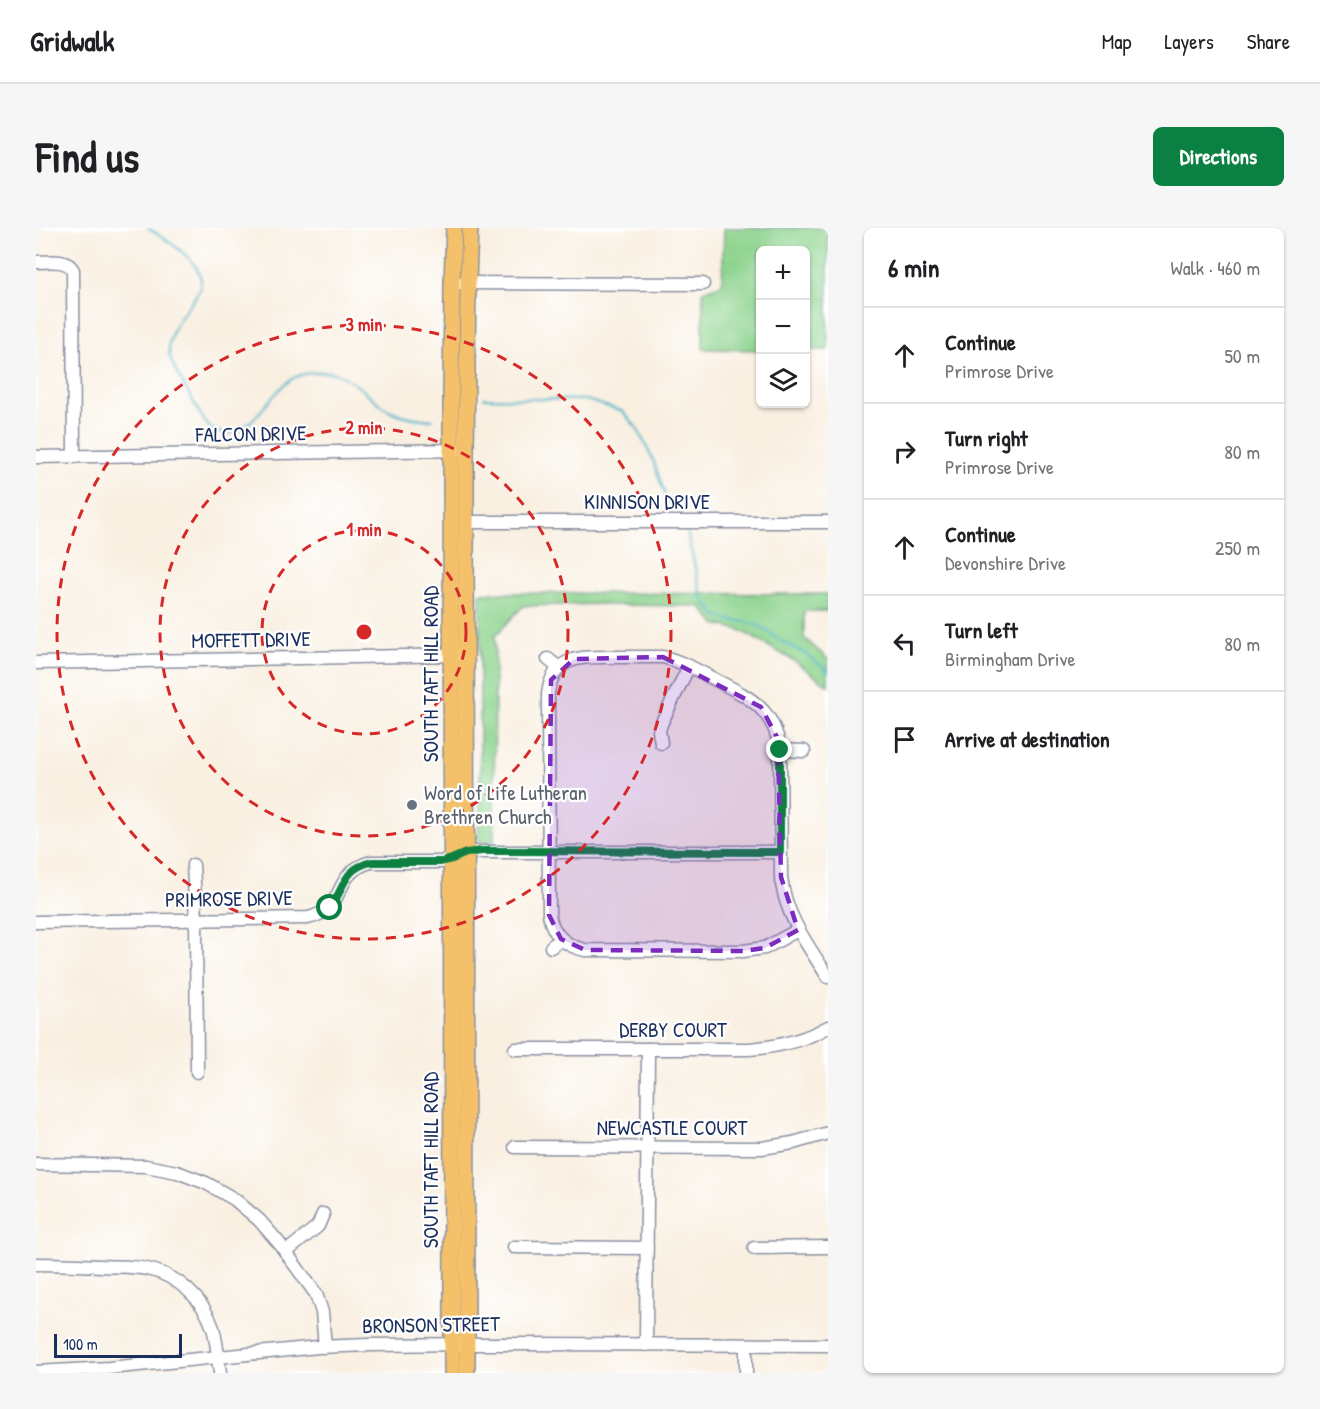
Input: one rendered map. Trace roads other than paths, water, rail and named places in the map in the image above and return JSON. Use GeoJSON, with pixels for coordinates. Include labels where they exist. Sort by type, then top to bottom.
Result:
{"type":"FeatureCollection","features":[{"type":"Feature","properties":{"kind":"main road","name":"SOUTH TAFT HILL ROAD"},"geometry":{"type":"LineString","coordinates":[[452,1373],[459,1344],[466,853],[459,655],[459,450],[452,283],[454,228]]}},
{"type":"Feature","properties":{"kind":"main road","name":"SOUTH TAFT HILL ROAD"},"geometry":{"type":"LineString","coordinates":[[467,1373],[459,1344],[452,859],[466,522],[459,450],[470,228]]}},
{"type":"Feature","properties":{"kind":"street"},"geometry":{"type":"LineString","coordinates":[[36,261],[63,262],[71,266],[74,276],[74,456]]}},
{"type":"Feature","properties":{"kind":"street"},"geometry":{"type":"LineString","coordinates":[[452,283],[703,284]]}},
{"type":"Feature","properties":{"kind":"street","name":"FALCON DRIVE"},"geometry":{"type":"LineString","coordinates":[[36,457],[459,450]]}},
{"type":"Feature","properties":{"kind":"street","name":"KINNISON DRIVE"},"geometry":{"type":"LineString","coordinates":[[466,522],[828,522]]}},
{"type":"Feature","properties":{"kind":"street","name":"MOFFETT DRIVE"},"geometry":{"type":"LineString","coordinates":[[36,663],[459,655]]}},
{"type":"Feature","properties":{"kind":"street"},"geometry":{"type":"LineString","coordinates":[[798,930],[765,948],[743,951],[585,950],[556,943],[549,915],[548,694],[551,680],[559,668],[574,658],[663,657],[688,666],[746,696],[761,707],[775,727],[780,750],[782,889],[798,930],[828,977]]}},
{"type":"Feature","properties":{"kind":"street"},"geometry":{"type":"LineString","coordinates":[[548,659],[559,668]]}},
{"type":"Feature","properties":{"kind":"street"},"geometry":{"type":"LineString","coordinates":[[661,743],[659,731],[661,724],[688,666]]}},
{"type":"Feature","properties":{"kind":"street"},"geometry":{"type":"LineString","coordinates":[[780,750],[804,751]]}},
{"type":"Feature","properties":{"kind":"street","name":"PRIMROSE DRIVE"},"geometry":{"type":"LineString","coordinates":[[36,922],[308,918],[330,908],[344,880],[362,865],[371,862],[441,862],[466,853],[482,851],[780,852]]}},
{"type":"Feature","properties":{"kind":"street"},"geometry":{"type":"LineString","coordinates":[[193,865],[196,919],[197,1072]]}},
{"type":"Feature","properties":{"kind":"street","name":"DERBY COURT"},"geometry":{"type":"LineString","coordinates":[[515,1048],[769,1048],[802,1039],[828,1028]]}},
{"type":"Feature","properties":{"kind":"street"},"geometry":{"type":"LineString","coordinates":[[646,1345],[648,1049]]}},
{"type":"Feature","properties":{"kind":"street","name":"NEWCASTLE COURT"},"geometry":{"type":"LineString","coordinates":[[515,1147],[762,1148],[793,1143],[828,1133]]}},
{"type":"Feature","properties":{"kind":"street"},"geometry":{"type":"LineString","coordinates":[[36,1164],[146,1166],[206,1183],[234,1199],[259,1220],[286,1252],[316,1294],[322,1312],[325,1347]]}},
{"type":"Feature","properties":{"kind":"street"},"geometry":{"type":"LineString","coordinates":[[286,1252],[318,1226],[323,1214]]}},
{"type":"Feature","properties":{"kind":"street"},"geometry":{"type":"LineString","coordinates":[[513,1247],[647,1248]]}},
{"type":"Feature","properties":{"kind":"street"},"geometry":{"type":"LineString","coordinates":[[754,1248],[828,1247]]}},
{"type":"Feature","properties":{"kind":"street"},"geometry":{"type":"LineString","coordinates":[[36,1264],[133,1267],[170,1277],[188,1289],[202,1305],[212,1326],[220,1373]]}},
{"type":"Feature","properties":{"kind":"street","name":"BRONSON STREET"},"geometry":{"type":"LineString","coordinates":[[36,1372],[109,1368],[325,1347],[459,1344],[828,1345]]}},
{"type":"Feature","properties":{"kind":"street"},"geometry":{"type":"LineString","coordinates":[[746,1345],[746,1373]]}},
{"type":"Feature","properties":{"kind":"waterway"},"geometry":{"type":"LineString","coordinates":[[148,228],[189,258],[199,274],[201,282],[199,289],[175,327],[169,353],[180,379],[210,428],[226,433],[238,430],[249,423],[290,380],[301,375],[324,372],[349,380],[383,407],[394,412],[433,420]]}},
{"type":"Feature","properties":{"kind":"waterway"},"geometry":{"type":"LineString","coordinates":[[484,398],[586,400],[622,411],[637,428],[653,460],[667,501],[675,509]]}},
{"type":"Feature","properties":{"kind":"waterway"},"geometry":{"type":"LineString","coordinates":[[686,528],[702,598],[716,615],[761,627],[779,640],[806,654],[828,671]]}},
{"type":"Feature","properties":{"kind":"place","name":"Word of Life Lutheran Brethren Church"},"geometry":{"type":"Point","coordinates":[412,805]}}]}
